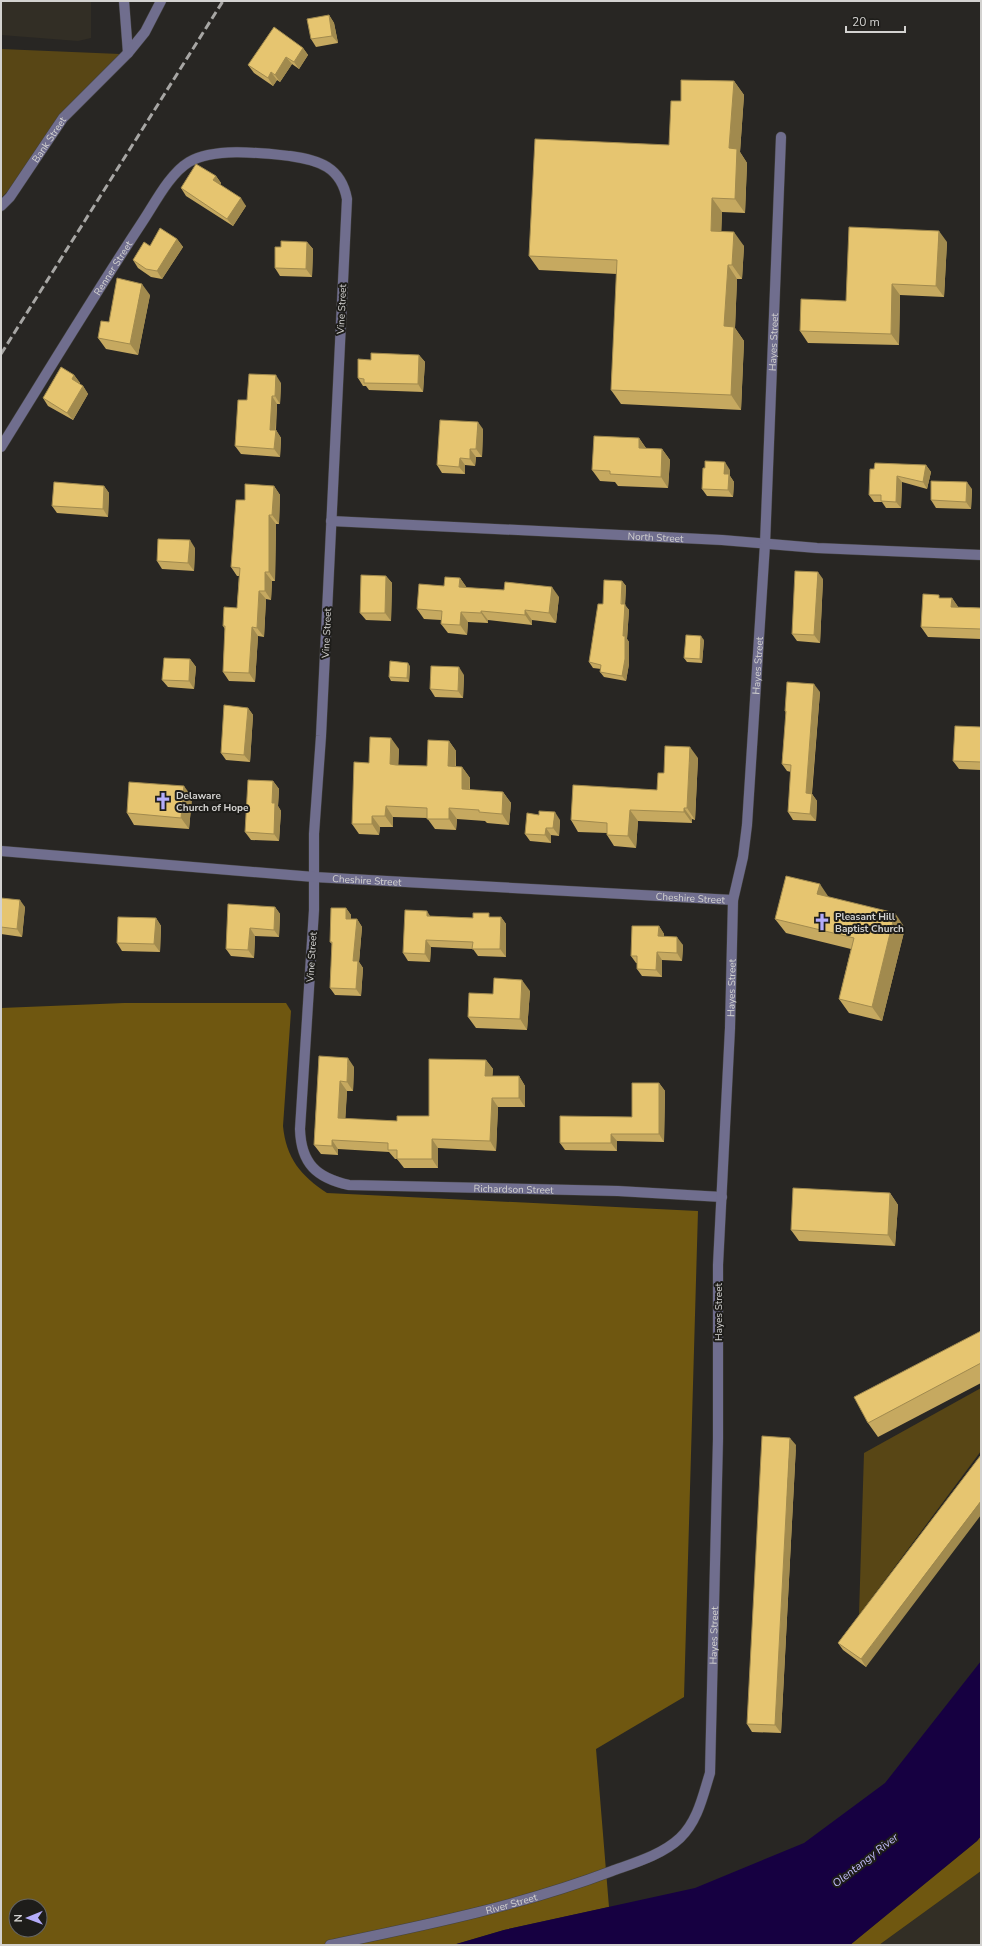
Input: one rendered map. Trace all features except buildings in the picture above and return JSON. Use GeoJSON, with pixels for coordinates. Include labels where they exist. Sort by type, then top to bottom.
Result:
{"type":"FeatureCollection","features":[{"type":"Feature","properties":{"kind":"street"},"geometry":{"type":"LineString","coordinates":[[124,1],[128,53]]}},
{"type":"Feature","properties":{"kind":"street","name":"Bank Street"},"geometry":{"type":"LineString","coordinates":[[1,206],[10,197],[63,118],[128,53],[145,32],[161,1]]}},
{"type":"Feature","properties":{"kind":"street","name":"Hayes Street"},"geometry":{"type":"LineString","coordinates":[[683,1834],[698,1810],[710,1773],[718,1428],[718,1265],[722,1197],[733,900],[743,857],[747,825],[765,544],[781,137]]}},
{"type":"Feature","properties":{"kind":"street","name":"Renner Street"},"geometry":{"type":"LineString","coordinates":[[1,447],[118,260],[180,168],[197,158],[224,153],[268,154]]}},
{"type":"Feature","properties":{"kind":"street","name":"Vine Street"},"geometry":{"type":"LineString","coordinates":[[268,154],[311,159],[327,166],[338,175],[345,187],[347,199],[321,736],[314,834],[314,910],[300,1129],[300,1142],[304,1154],[311,1166]]}},
{"type":"Feature","properties":{"kind":"street","name":"North Street"},"geometry":{"type":"LineString","coordinates":[[331,521],[458,526],[817,548],[981,555]]}},
{"type":"Feature","properties":{"kind":"street","name":"Cheshire Street"},"geometry":{"type":"LineString","coordinates":[[1,851],[314,877],[733,900]]}},
{"type":"Feature","properties":{"kind":"street","name":"Richardson Street"},"geometry":{"type":"LineString","coordinates":[[311,1166],[327,1179],[349,1186],[618,1191],[722,1197]]}},
{"type":"Feature","properties":{"kind":"street","name":"River Street"},"geometry":{"type":"LineString","coordinates":[[330,1945],[465,1916],[524,1901],[636,1862],[666,1849],[683,1834]]}},
{"type":"Feature","properties":{"kind":"shaded area"},"geometry":{"type":"Polygon","coordinates":[[[1,1],[91,1],[91,38],[78,41],[1,35],[1,1]]]}},
{"type":"Feature","properties":{"kind":"shaded area"},"geometry":{"type":"Polygon","coordinates":[[[1,49],[120,54],[60,114],[9,190],[1,198],[1,49]]]}},
{"type":"Feature","properties":{"kind":"shaded area"},"geometry":{"type":"Polygon","coordinates":[[[124,1003],[286,1003],[291,1011],[283,1126],[287,1148],[291,1157],[302,1173],[327,1193],[698,1211],[684,1697],[596,1749],[609,1907],[504,1930],[453,1945],[1,1945],[1,1008],[124,1003]]]}},
{"type":"Feature","properties":{"kind":"shaded area"},"geometry":{"type":"Polygon","coordinates":[[[981,1388],[981,1451],[859,1615],[864,1453],[981,1388]]]}},
{"type":"Feature","properties":{"kind":"shaded area"},"geometry":{"type":"Polygon","coordinates":[[[981,1836],[981,1871],[879,1945],[850,1945],[977,1841],[981,1836]]]}},
{"type":"Feature","properties":{"kind":"shaded area"},"geometry":{"type":"Polygon","coordinates":[[[981,1871],[981,1945],[879,1945],[981,1871]]]}},
{"type":"Feature","properties":{"kind":"water","name":"Olentangy River"},"geometry":{"type":"Polygon","coordinates":[[[981,1661],[981,1836],[977,1841],[850,1945],[453,1945],[504,1930],[695,1888],[804,1843],[885,1783],[981,1661]]]}},
{"type":"Feature","properties":{"kind":"railway"},"geometry":{"type":"LineString","coordinates":[[1,354],[223,1]]}},
{"type":"Feature","properties":{"kind":"place","name":"Delaware Church of Hope"},"geometry":{"type":"Point","coordinates":[163,801]}},
{"type":"Feature","properties":{"kind":"place","name":"Pleasant Hill Baptist Church"},"geometry":{"type":"Point","coordinates":[822,922]}}]}
